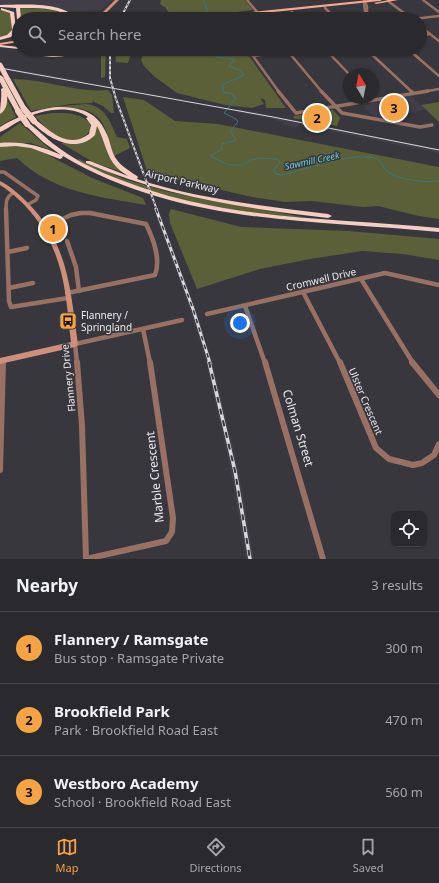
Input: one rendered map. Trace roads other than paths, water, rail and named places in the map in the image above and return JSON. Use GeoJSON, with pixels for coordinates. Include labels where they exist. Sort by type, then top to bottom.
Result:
{"type":"FeatureCollection","features":[{"type":"Feature","properties":{"kind":"highway"},"geometry":{"type":"LineString","coordinates":[[0,7],[56,10],[62,12]]}},
{"type":"Feature","properties":{"kind":"highway"},"geometry":{"type":"LineString","coordinates":[[0,7],[12,12]]}},
{"type":"Feature","properties":{"kind":"highway"},"geometry":{"type":"LineString","coordinates":[[18,7],[18,12]]}},
{"type":"Feature","properties":{"kind":"highway"},"geometry":{"type":"LineString","coordinates":[[0,42],[12,32]]}},
{"type":"Feature","properties":{"kind":"highway"},"geometry":{"type":"LineString","coordinates":[[0,42],[12,46]]}},
{"type":"Feature","properties":{"kind":"highway","name":"Airport Parkway"},"geometry":{"type":"LineString","coordinates":[[0,65],[3,79],[21,110],[44,140],[64,155],[120,183],[179,202],[237,213],[290,219],[408,226]]}},
{"type":"Feature","properties":{"kind":"highway"},"geometry":{"type":"LineString","coordinates":[[0,112],[5,102],[3,79]]}},
{"type":"Feature","properties":{"kind":"highway"},"geometry":{"type":"LineString","coordinates":[[0,130],[18,118],[41,111],[68,109],[86,113],[100,126],[110,154],[118,166],[135,177],[162,187]]}},
{"type":"Feature","properties":{"kind":"highway"},"geometry":{"type":"LineString","coordinates":[[0,134],[20,121],[34,115],[51,112],[80,114],[92,121],[94,127],[92,134],[84,140],[67,142],[57,139],[30,123]]}},
{"type":"Feature","properties":{"kind":"highway","name":"Airport Parkway"},"geometry":{"type":"LineString","coordinates":[[30,123],[55,142],[85,160],[120,176],[162,187],[253,206],[439,230]]}},
{"type":"Feature","properties":{"kind":"highway"},"geometry":{"type":"LineString","coordinates":[[0,145],[18,144],[36,146],[91,172],[120,183]]}},
{"type":"Feature","properties":{"kind":"main road"},"geometry":{"type":"LineString","coordinates":[[275,12],[380,0]]}},
{"type":"Feature","properties":{"kind":"main road"},"geometry":{"type":"LineString","coordinates":[[292,12],[363,1],[396,0]]}},
{"type":"Feature","properties":{"kind":"main road"},"geometry":{"type":"LineString","coordinates":[[0,42],[12,41]]}},
{"type":"Feature","properties":{"kind":"street"},"geometry":{"type":"LineString","coordinates":[[107,10],[117,0]]}},
{"type":"Feature","properties":{"kind":"street"},"geometry":{"type":"LineString","coordinates":[[247,0],[257,12]]}},
{"type":"Feature","properties":{"kind":"street"},"geometry":{"type":"LineString","coordinates":[[423,0],[439,12]]}},
{"type":"Feature","properties":{"kind":"street"},"geometry":{"type":"LineString","coordinates":[[363,1],[366,12]]}},
{"type":"Feature","properties":{"kind":"street"},"geometry":{"type":"LineString","coordinates":[[388,1],[403,12]]}},
{"type":"Feature","properties":{"kind":"street"},"geometry":{"type":"LineString","coordinates":[[325,8],[329,12]]}},
{"type":"Feature","properties":{"kind":"street"},"geometry":{"type":"LineString","coordinates":[[427,17],[439,16]]}},
{"type":"Feature","properties":{"kind":"street"},"geometry":{"type":"LineString","coordinates":[[427,32],[439,41]]}},
{"type":"Feature","properties":{"kind":"street"},"geometry":{"type":"LineString","coordinates":[[253,56],[292,111],[296,112],[358,104]]}},
{"type":"Feature","properties":{"kind":"street"},"geometry":{"type":"LineString","coordinates":[[292,56],[335,107],[342,113],[420,127],[432,125]]}},
{"type":"Feature","properties":{"kind":"street"},"geometry":{"type":"LineString","coordinates":[[332,56],[343,68]]}},
{"type":"Feature","properties":{"kind":"street"},"geometry":{"type":"LineString","coordinates":[[373,56],[413,93]]}},
{"type":"Feature","properties":{"kind":"street"},"geometry":{"type":"LineString","coordinates":[[416,56],[439,76]]}},
{"type":"Feature","properties":{"kind":"street"},"geometry":{"type":"LineString","coordinates":[[379,101],[439,89]]}},
{"type":"Feature","properties":{"kind":"street"},"geometry":{"type":"LineString","coordinates":[[0,172],[4,172],[38,196],[36,200],[27,205]]}},
{"type":"Feature","properties":{"kind":"street","name":"Flannery Drive"},"geometry":{"type":"LineString","coordinates":[[0,183],[13,192],[27,205],[45,227],[63,265],[75,344],[82,426],[86,559]]}},
{"type":"Feature","properties":{"kind":"street"},"geometry":{"type":"LineString","coordinates":[[13,192],[8,196],[6,201],[11,307],[68,295],[80,290],[155,275],[158,268],[151,233],[146,224],[90,213],[72,215],[45,227]]}},
{"type":"Feature","properties":{"kind":"street"},"geometry":{"type":"LineString","coordinates":[[67,240],[76,267],[80,290]]}},
{"type":"Feature","properties":{"kind":"street"},"geometry":{"type":"LineString","coordinates":[[8,252],[27,248]]}},
{"type":"Feature","properties":{"kind":"street","name":"Cromwell Drive"},"geometry":{"type":"LineString","coordinates":[[207,314],[385,274],[439,285]]}},
{"type":"Feature","properties":{"kind":"street"},"geometry":{"type":"LineString","coordinates":[[361,279],[388,320],[407,355],[439,395]]}},
{"type":"Feature","properties":{"kind":"street"},"geometry":{"type":"LineString","coordinates":[[9,288],[33,283]]}},
{"type":"Feature","properties":{"kind":"street","name":"Ulster Crescent"},"geometry":{"type":"LineString","coordinates":[[303,292],[338,357],[376,448],[389,459],[413,466],[422,463],[434,455],[439,444]]}},
{"type":"Feature","properties":{"kind":"street","name":"Colman Street"},"geometry":{"type":"LineString","coordinates":[[245,306],[274,389],[323,559]]}},
{"type":"Feature","properties":{"kind":"street"},"geometry":{"type":"LineString","coordinates":[[0,470],[2,361],[182,320]]}},
{"type":"Feature","properties":{"kind":"street","name":"Marble Crescent"},"geometry":{"type":"LineString","coordinates":[[86,559],[166,541],[172,532],[173,518],[161,426],[150,358],[143,329]]}},
{"type":"Feature","properties":{"kind":"waterway","name":"Sawmill Creek"},"geometry":{"type":"LineString","coordinates":[[203,0],[208,12]]}},
{"type":"Feature","properties":{"kind":"waterway","name":"Sawmill Creek"},"geometry":{"type":"LineString","coordinates":[[216,56],[235,59],[229,66],[239,70],[244,75],[222,85],[224,93],[230,93],[236,98],[224,113],[236,119],[238,122],[230,131],[236,140],[222,144],[222,149],[210,156],[229,165],[243,165],[251,160],[260,158],[277,159],[280,162],[274,170],[276,174],[283,175],[341,159],[353,157],[374,158],[381,162],[388,172],[393,175],[420,181],[439,181]]}},
{"type":"Feature","properties":{"kind":"tram line"},"geometry":{"type":"LineString","coordinates":[[0,68],[273,117],[439,150]]}},
{"type":"Feature","properties":{"kind":"railway"},"geometry":{"type":"LineString","coordinates":[[124,12],[130,0]]}},
{"type":"Feature","properties":{"kind":"railway"},"geometry":{"type":"LineString","coordinates":[[110,56],[110,78],[116,99],[157,210]]}},
{"type":"Feature","properties":{"kind":"railway"},"geometry":{"type":"LineString","coordinates":[[156,209],[193,309],[210,363]]}},
{"type":"Feature","properties":{"kind":"railway"},"geometry":{"type":"LineString","coordinates":[[209,362],[235,471],[250,559]]}},
{"type":"Feature","properties":{"kind":"place","name":"Westboro Academy"},"geometry":{"type":"Point","coordinates":[394,108]}},
{"type":"Feature","properties":{"kind":"place","name":"Brookfield Park"},"geometry":{"type":"Point","coordinates":[317,118]}},
{"type":"Feature","properties":{"kind":"place","name":"Flannery / Ramsgate"},"geometry":{"type":"Point","coordinates":[53,229]}},
{"type":"Feature","properties":{"kind":"place","name":"Flannery / Springland"},"geometry":{"type":"Point","coordinates":[68,321]}}]}
